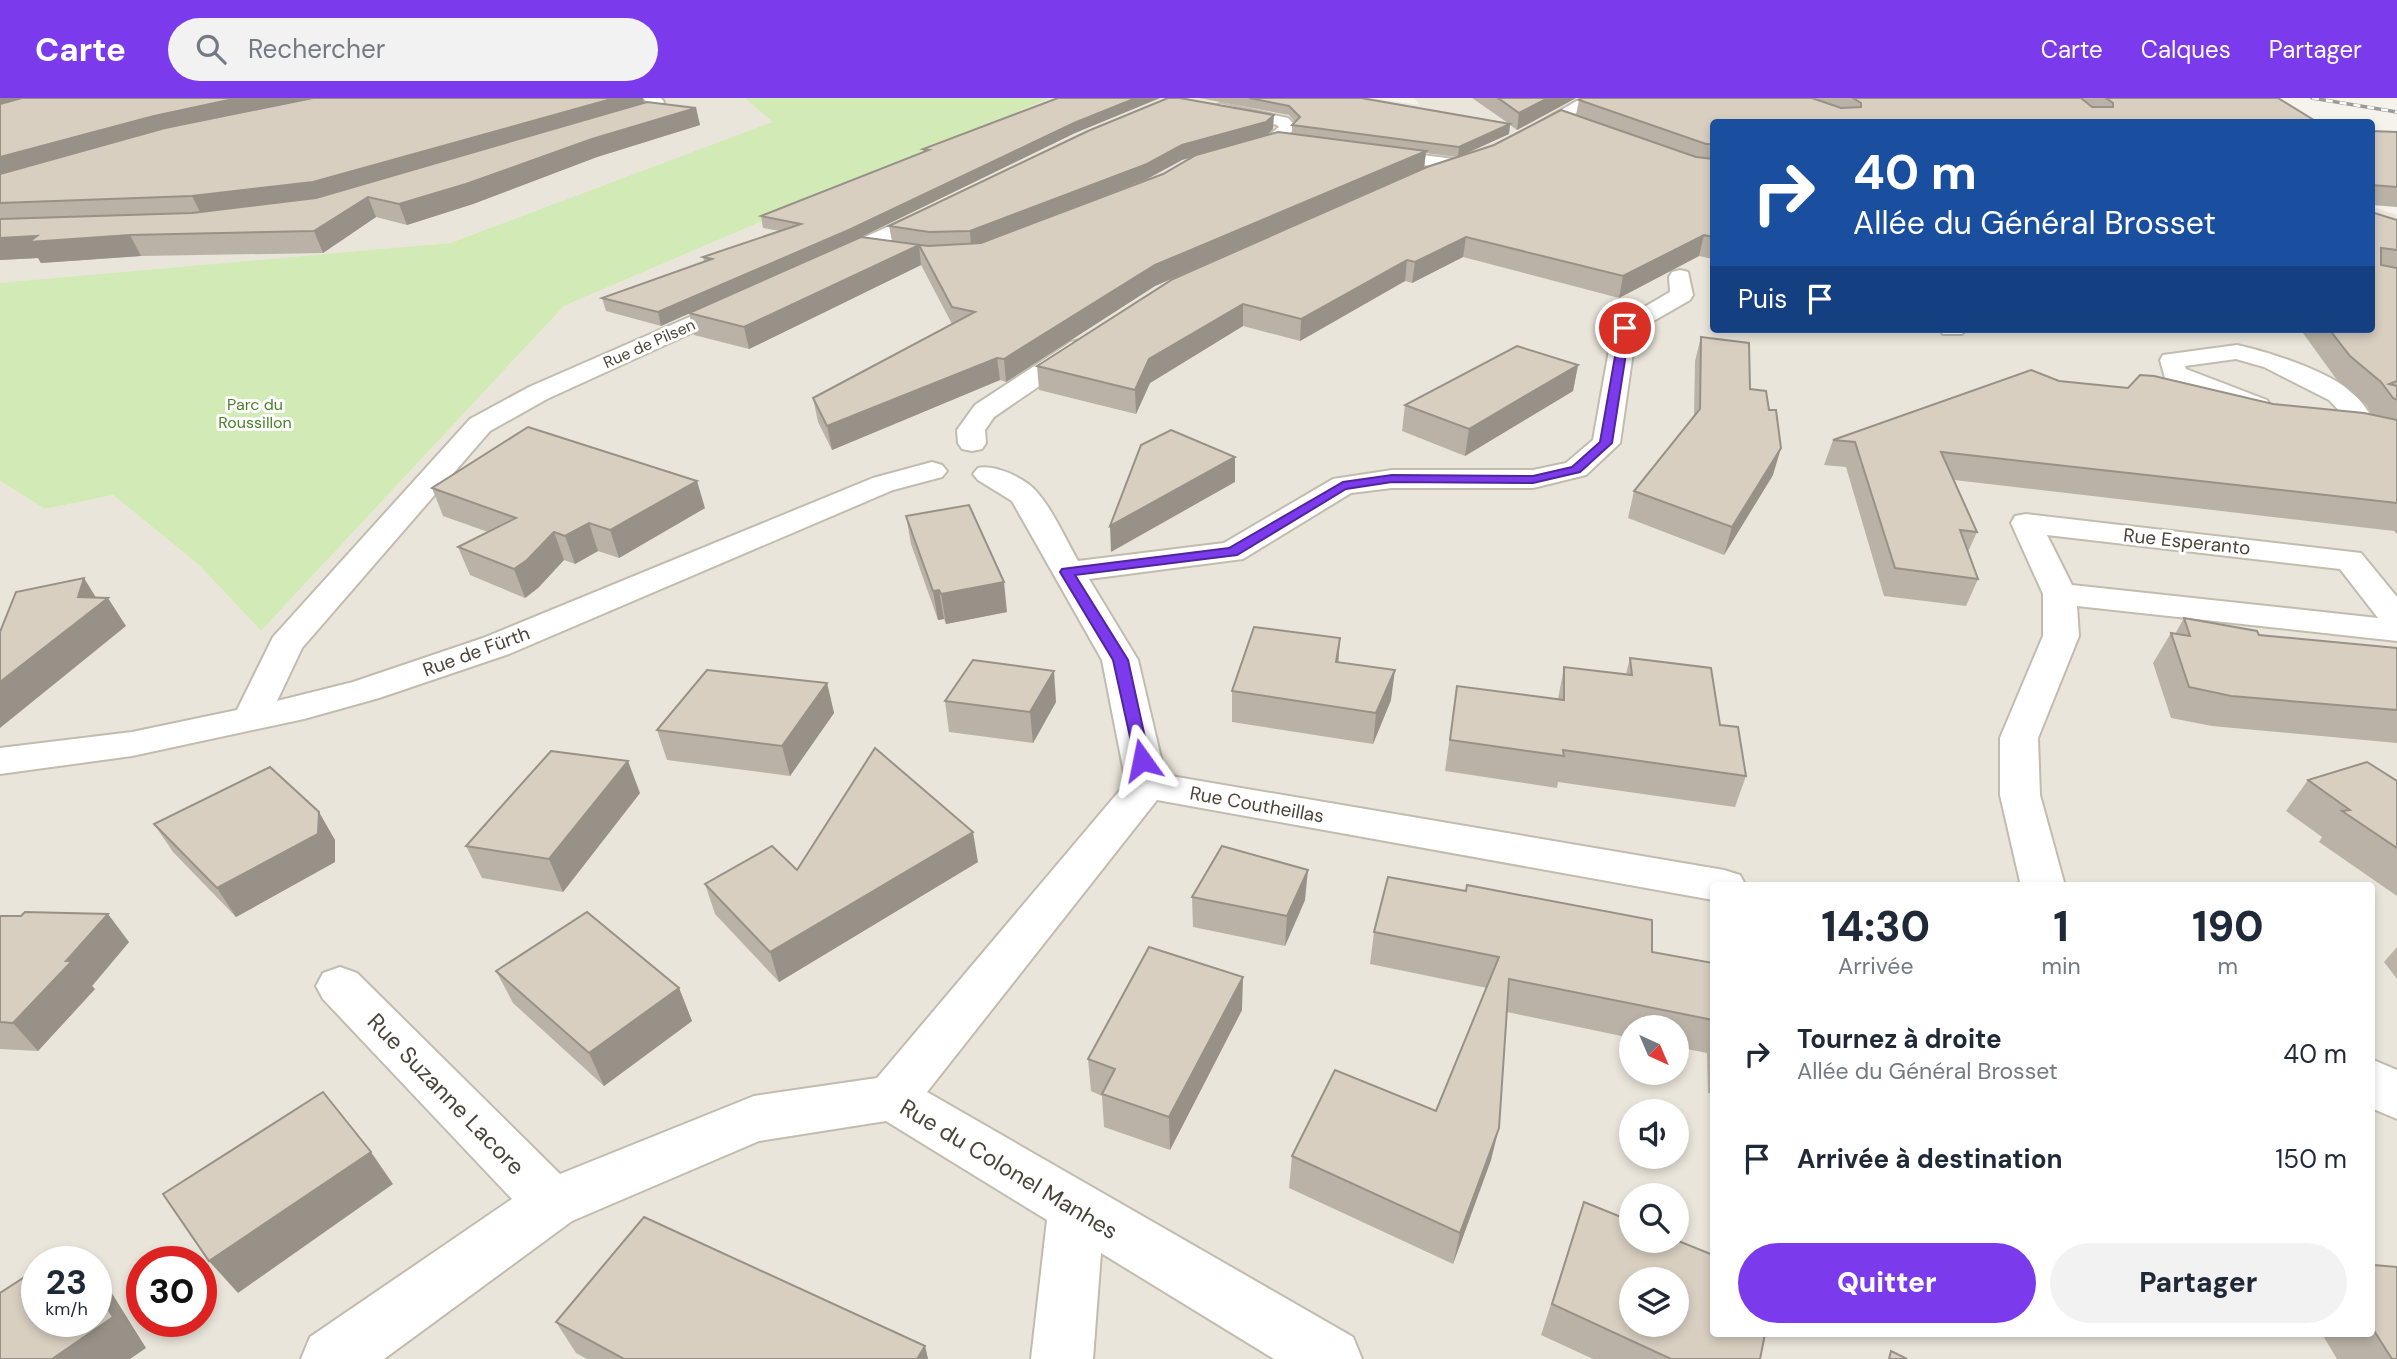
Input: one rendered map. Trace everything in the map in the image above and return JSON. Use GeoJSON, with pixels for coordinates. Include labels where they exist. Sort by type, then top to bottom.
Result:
{"type":"FeatureCollection","features":[{"type":"Feature","properties":{"kind":"street"},"geometry":{"type":"LineString","coordinates":[[599,129],[639,117],[653,109],[656,102],[651,98]]}},
{"type":"Feature","properties":{"kind":"street"},"geometry":{"type":"LineString","coordinates":[[1507,145],[1559,112],[1594,98]]}},
{"type":"Feature","properties":{"kind":"street"},"geometry":{"type":"LineString","coordinates":[[1198,105],[1282,121],[1289,127],[1275,137],[1276,141]]}},
{"type":"Feature","properties":{"kind":"street"},"geometry":{"type":"LineString","coordinates":[[1559,112],[1583,128]]}},
{"type":"Feature","properties":{"kind":"street"},"geometry":{"type":"LineString","coordinates":[[1254,148],[1276,141],[1301,144]]}},
{"type":"Feature","properties":{"kind":"street"},"geometry":{"type":"LineString","coordinates":[[1350,150],[1468,163],[1418,179]]}},
{"type":"Feature","properties":{"kind":"street"},"geometry":{"type":"LineString","coordinates":[[812,269],[957,202]]}},
{"type":"Feature","properties":{"kind":"street"},"geometry":{"type":"LineString","coordinates":[[861,247],[896,252]]}},
{"type":"Feature","properties":{"kind":"street"},"geometry":{"type":"LineString","coordinates":[[1067,572],[1232,552],[1343,485],[1392,479],[1533,480],[1576,470],[1606,443],[1625,328],[1682,295],[1680,277]]}},
{"type":"Feature","properties":{"kind":"street","name":"Rue de Pilsen"},"geometry":{"type":"LineString","coordinates":[[252,719],[262,692],[286,645],[480,425],[538,393],[764,291]]}},
{"type":"Feature","properties":{"kind":"street"},"geometry":{"type":"LineString","coordinates":[[1097,335],[984,411],[971,430],[963,469],[1024,495],[1120,660],[1147,785]]}},
{"type":"Feature","properties":{"kind":"street"},"geometry":{"type":"LineString","coordinates":[[2280,412],[2242,402],[2174,373],[2172,360],[2237,352],[2273,362],[2338,394],[2376,434],[2329,423]]}},
{"type":"Feature","properties":{"kind":"street","name":"Rue de Fürth"},"geometry":{"type":"LineString","coordinates":[[0,761],[132,744],[252,719],[366,690],[496,646],[883,484],[963,469]]}},
{"type":"Feature","properties":{"kind":"street","name":"Rue Esperanto"},"geometry":{"type":"LineString","coordinates":[[2042,882],[2021,795],[2019,738],[2061,636],[2060,594],[2026,523],[2350,559],[2397,620]]}},
{"type":"Feature","properties":{"kind":"street"},"geometry":{"type":"LineString","coordinates":[[2060,594],[2397,631]]}},
{"type":"Feature","properties":{"kind":"street","name":"Rue Coutheillas"},"geometry":{"type":"LineString","coordinates":[[1147,785],[1710,884]]}},
{"type":"Feature","properties":{"kind":"street","name":"Rue du Colonel Manhes"},"geometry":{"type":"LineString","coordinates":[[1147,785],[892,1098],[1331,1359]]}},
{"type":"Feature","properties":{"kind":"street","name":"Rue Suzanne Lacore"},"geometry":{"type":"LineString","coordinates":[[341,986],[552,1203]]}},
{"type":"Feature","properties":{"kind":"street"},"geometry":{"type":"LineString","coordinates":[[2375,1083],[2397,1097]]}},
{"type":"Feature","properties":{"kind":"street"},"geometry":{"type":"LineString","coordinates":[[332,1359],[552,1203],[754,1119],[892,1098]]}},
{"type":"Feature","properties":{"kind":"street"},"geometry":{"type":"LineString","coordinates":[[1062,1359],[1076,1209]]}},
{"type":"Feature","properties":{"kind":"shaded area"},"geometry":{"type":"Polygon","coordinates":[[[0,98],[768,98],[774,122],[450,243],[0,290],[0,98]]]}},
{"type":"Feature","properties":{"kind":"shaded area"},"geometry":{"type":"Polygon","coordinates":[[[1050,98],[1372,98],[1420,105],[1414,98],[2208,98],[1775,119],[1710,119],[1710,333],[2375,333],[2375,207],[2397,215],[2397,1359],[0,1359],[0,481],[45,509],[113,495],[199,565],[261,631],[564,306],[1050,98]]]}},
{"type":"Feature","properties":{"kind":"green space","name":"Parc du Roussillon"},"geometry":{"type":"Polygon","coordinates":[[[745,98],[1050,98],[564,306],[261,631],[199,565],[113,495],[45,509],[0,481],[0,283],[450,243],[773,122],[745,98]]]}},
{"type":"Feature","properties":{"kind":"building"},"geometry":{"type":"Polygon","coordinates":[[[22,98],[238,98],[154,116],[0,157],[0,104],[22,98]]]}},
{"type":"Feature","properties":{"kind":"building"},"geometry":{"type":"Polygon","coordinates":[[[313,98],[615,98],[313,182],[192,196],[0,203],[0,174],[165,128],[313,98]]]}},
{"type":"Feature","properties":{"kind":"building"},"geometry":{"type":"Polygon","coordinates":[[[1058,98],[1136,98],[1074,123],[851,229],[658,312],[602,298],[712,259],[703,257],[801,224],[761,216],[929,150],[923,149],[1058,98]]]}},
{"type":"Feature","properties":{"kind":"building"},"geometry":{"type":"Polygon","coordinates":[[[1168,98],[1274,115],[1266,122],[1182,145],[1147,164],[970,231],[929,232],[889,226],[1088,131],[1168,98]]]}},
{"type":"Feature","properties":{"kind":"building"},"geometry":{"type":"Polygon","coordinates":[[[1249,98],[1361,98],[1510,124],[1459,147],[1292,125],[1300,117],[1289,106],[1249,98]]]}},
{"type":"Feature","properties":{"kind":"building"},"geometry":{"type":"Polygon","coordinates":[[[1498,98],[1548,98],[1519,113],[1498,98]]]}},
{"type":"Feature","properties":{"kind":"building"},"geometry":{"type":"Polygon","coordinates":[[[1812,98],[1841,108],[1861,107],[1861,103],[1853,98],[2081,98],[2092,107],[2113,107],[2113,103],[2106,98],[2278,98],[2312,119],[1710,119],[1710,144],[1706,144],[1579,100],[1812,98]]]}},
{"type":"Feature","properties":{"kind":"building"},"geometry":{"type":"Polygon","coordinates":[[[647,102],[696,108],[592,139],[466,184],[399,204],[368,197],[314,231],[130,235],[29,242],[37,236],[0,238],[0,219],[192,213],[316,198],[647,102]]]}},
{"type":"Feature","properties":{"kind":"building"},"geometry":{"type":"Polygon","coordinates":[[[1561,110],[1696,157],[1710,159],[1710,236],[1704,235],[1623,276],[1466,237],[1415,262],[1407,260],[1301,319],[1243,304],[1149,359],[1135,390],[1037,366],[1173,279],[1427,167],[1494,145],[1561,110]]]}},
{"type":"Feature","properties":{"kind":"building"},"geometry":{"type":"Polygon","coordinates":[[[2375,131],[2397,132],[2397,187],[2375,185],[2375,131]]]}},
{"type":"Feature","properties":{"kind":"building"},"geometry":{"type":"Polygon","coordinates":[[[1278,132],[1426,151],[1155,265],[1004,359],[997,358],[827,426],[813,398],[975,312],[952,307],[919,245],[744,327],[689,313],[861,237],[928,246],[981,243],[1163,174],[1196,155],[1278,132]]]}},
{"type":"Feature","properties":{"kind":"building"},"geometry":{"type":"Polygon","coordinates":[[[2375,213],[2397,220],[2397,250],[2381,248],[2381,265],[2397,268],[2397,381],[2389,384],[2397,386],[2397,400],[2381,382],[2350,356],[2332,333],[2375,333],[2375,213]]]}},
{"type":"Feature","properties":{"kind":"building"},"geometry":{"type":"Polygon","coordinates":[[[1701,337],[1749,343],[1750,389],[1766,391],[1769,410],[1776,410],[1781,448],[1732,527],[1634,491],[1700,409],[1701,337]]]}},
{"type":"Feature","properties":{"kind":"building"},"geometry":{"type":"Polygon","coordinates":[[[1517,346],[1578,365],[1469,429],[1405,405],[1517,346]]]}},
{"type":"Feature","properties":{"kind":"building"},"geometry":{"type":"Polygon","coordinates":[[[2031,370],[2059,381],[2128,388],[2140,375],[2154,376],[2273,404],[2364,413],[2397,420],[2397,503],[1941,452],[1977,532],[1960,530],[1978,579],[1895,568],[1855,442],[1833,440],[2031,370]]]}},
{"type":"Feature","properties":{"kind":"building"},"geometry":{"type":"Polygon","coordinates":[[[528,427],[697,481],[610,530],[589,523],[565,536],[554,532],[527,560],[514,569],[458,547],[516,518],[432,488],[528,427]]]}},
{"type":"Feature","properties":{"kind":"building"},"geometry":{"type":"Polygon","coordinates":[[[1171,430],[1235,457],[1110,526],[1141,445],[1171,430]]]}},
{"type":"Feature","properties":{"kind":"building"},"geometry":{"type":"Polygon","coordinates":[[[969,505],[1004,582],[941,594],[939,590],[933,591],[906,516],[969,505]]]}},
{"type":"Feature","properties":{"kind":"building"},"geometry":{"type":"Polygon","coordinates":[[[84,578],[78,597],[108,598],[0,682],[0,632],[16,592],[84,578]]]}},
{"type":"Feature","properties":{"kind":"building"},"geometry":{"type":"Polygon","coordinates":[[[2184,618],[2257,631],[2259,635],[2397,648],[2397,710],[2231,696],[2189,687],[2171,633],[2190,636],[2184,618]]]}},
{"type":"Feature","properties":{"kind":"building"},"geometry":{"type":"Polygon","coordinates":[[[1254,627],[1340,638],[1336,662],[1395,670],[1376,713],[1232,691],[1254,627]]]}},
{"type":"Feature","properties":{"kind":"building"},"geometry":{"type":"Polygon","coordinates":[[[1630,658],[1711,668],[1720,725],[1738,727],[1746,776],[1563,750],[1564,756],[1450,740],[1457,686],[1564,700],[1564,667],[1632,675],[1630,658]]]}},
{"type":"Feature","properties":{"kind":"building"},"geometry":{"type":"Polygon","coordinates":[[[973,660],[1054,671],[1030,712],[945,701],[973,660]]]}},
{"type":"Feature","properties":{"kind":"building"},"geometry":{"type":"Polygon","coordinates":[[[707,670],[827,683],[782,746],[657,730],[707,670]]]}},
{"type":"Feature","properties":{"kind":"building"},"geometry":{"type":"Polygon","coordinates":[[[875,748],[973,832],[770,952],[705,884],[772,846],[797,870],[875,748]]]}},
{"type":"Feature","properties":{"kind":"building"},"geometry":{"type":"Polygon","coordinates":[[[551,751],[628,761],[549,859],[466,846],[551,751]]]}},
{"type":"Feature","properties":{"kind":"building"},"geometry":{"type":"Polygon","coordinates":[[[2367,762],[2397,781],[2397,848],[2342,811],[2350,810],[2308,780],[2367,762]]]}},
{"type":"Feature","properties":{"kind":"building"},"geometry":{"type":"Polygon","coordinates":[[[270,767],[319,812],[318,834],[217,888],[154,824],[270,767]]]}},
{"type":"Feature","properties":{"kind":"building"},"geometry":{"type":"Polygon","coordinates":[[[1222,846],[1308,870],[1287,916],[1192,897],[1222,846]]]}},
{"type":"Feature","properties":{"kind":"building"},"geometry":{"type":"Polygon","coordinates":[[[1388,877],[1466,891],[1467,885],[1652,920],[1652,952],[1710,962],[1710,1019],[1509,979],[1499,1128],[1460,1233],[1292,1156],[1335,1070],[1436,1111],[1499,957],[1374,932],[1388,877]]]}},
{"type":"Feature","properties":{"kind":"building"},"geometry":{"type":"Polygon","coordinates":[[[25,912],[108,914],[66,961],[72,961],[13,1023],[0,1022],[0,916],[21,916],[25,912]]]}},
{"type":"Feature","properties":{"kind":"building"},"geometry":{"type":"Polygon","coordinates":[[[587,912],[679,988],[589,1053],[496,971],[587,912]]]}},
{"type":"Feature","properties":{"kind":"building"},"geometry":{"type":"Polygon","coordinates":[[[1149,947],[1243,977],[1169,1117],[1102,1094],[1115,1069],[1088,1059],[1149,947]]]}},
{"type":"Feature","properties":{"kind":"building"},"geometry":{"type":"Polygon","coordinates":[[[323,1092],[371,1152],[217,1256],[217,1246],[199,1246],[163,1194],[323,1092]]]}},
{"type":"Feature","properties":{"kind":"building"},"geometry":{"type":"Polygon","coordinates":[[[1584,1202],[1619,1216],[1619,1253],[1689,1253],[1689,1245],[1710,1254],[1710,1337],[1764,1337],[1760,1359],[1671,1359],[1623,1337],[1689,1337],[1689,1267],[1619,1267],[1619,1335],[1552,1304],[1584,1202]]]}},
{"type":"Feature","properties":{"kind":"building"},"geometry":{"type":"Polygon","coordinates":[[[644,1217],[925,1346],[917,1359],[624,1359],[556,1322],[644,1217]]]}},
{"type":"Feature","properties":{"kind":"building"},"geometry":{"type":"Polygon","coordinates":[[[2375,1265],[2397,1267],[2397,1359],[2392,1359],[2375,1332],[2375,1265]]]}},
{"type":"Feature","properties":{"kind":"building"},"geometry":{"type":"Polygon","coordinates":[[[21,1279],[21,1337],[84,1337],[52,1359],[0,1359],[0,1293],[21,1279]]]}},
{"type":"Feature","properties":{"kind":"building"},"geometry":{"type":"Polygon","coordinates":[[[1891,1351],[1907,1359],[1889,1359],[1891,1351]]]}},
{"type":"Feature","properties":{"kind":"railway"},"geometry":{"type":"LineString","coordinates":[[2312,98],[2397,112]]}},
{"type":"Feature","properties":{"kind":"route"},"geometry":{"type":"LineString","coordinates":[[1142,760],[1120,660],[1067,572],[1232,552],[1343,485],[1392,479],[1533,480],[1576,470],[1606,443],[1625,328]]}}]}
